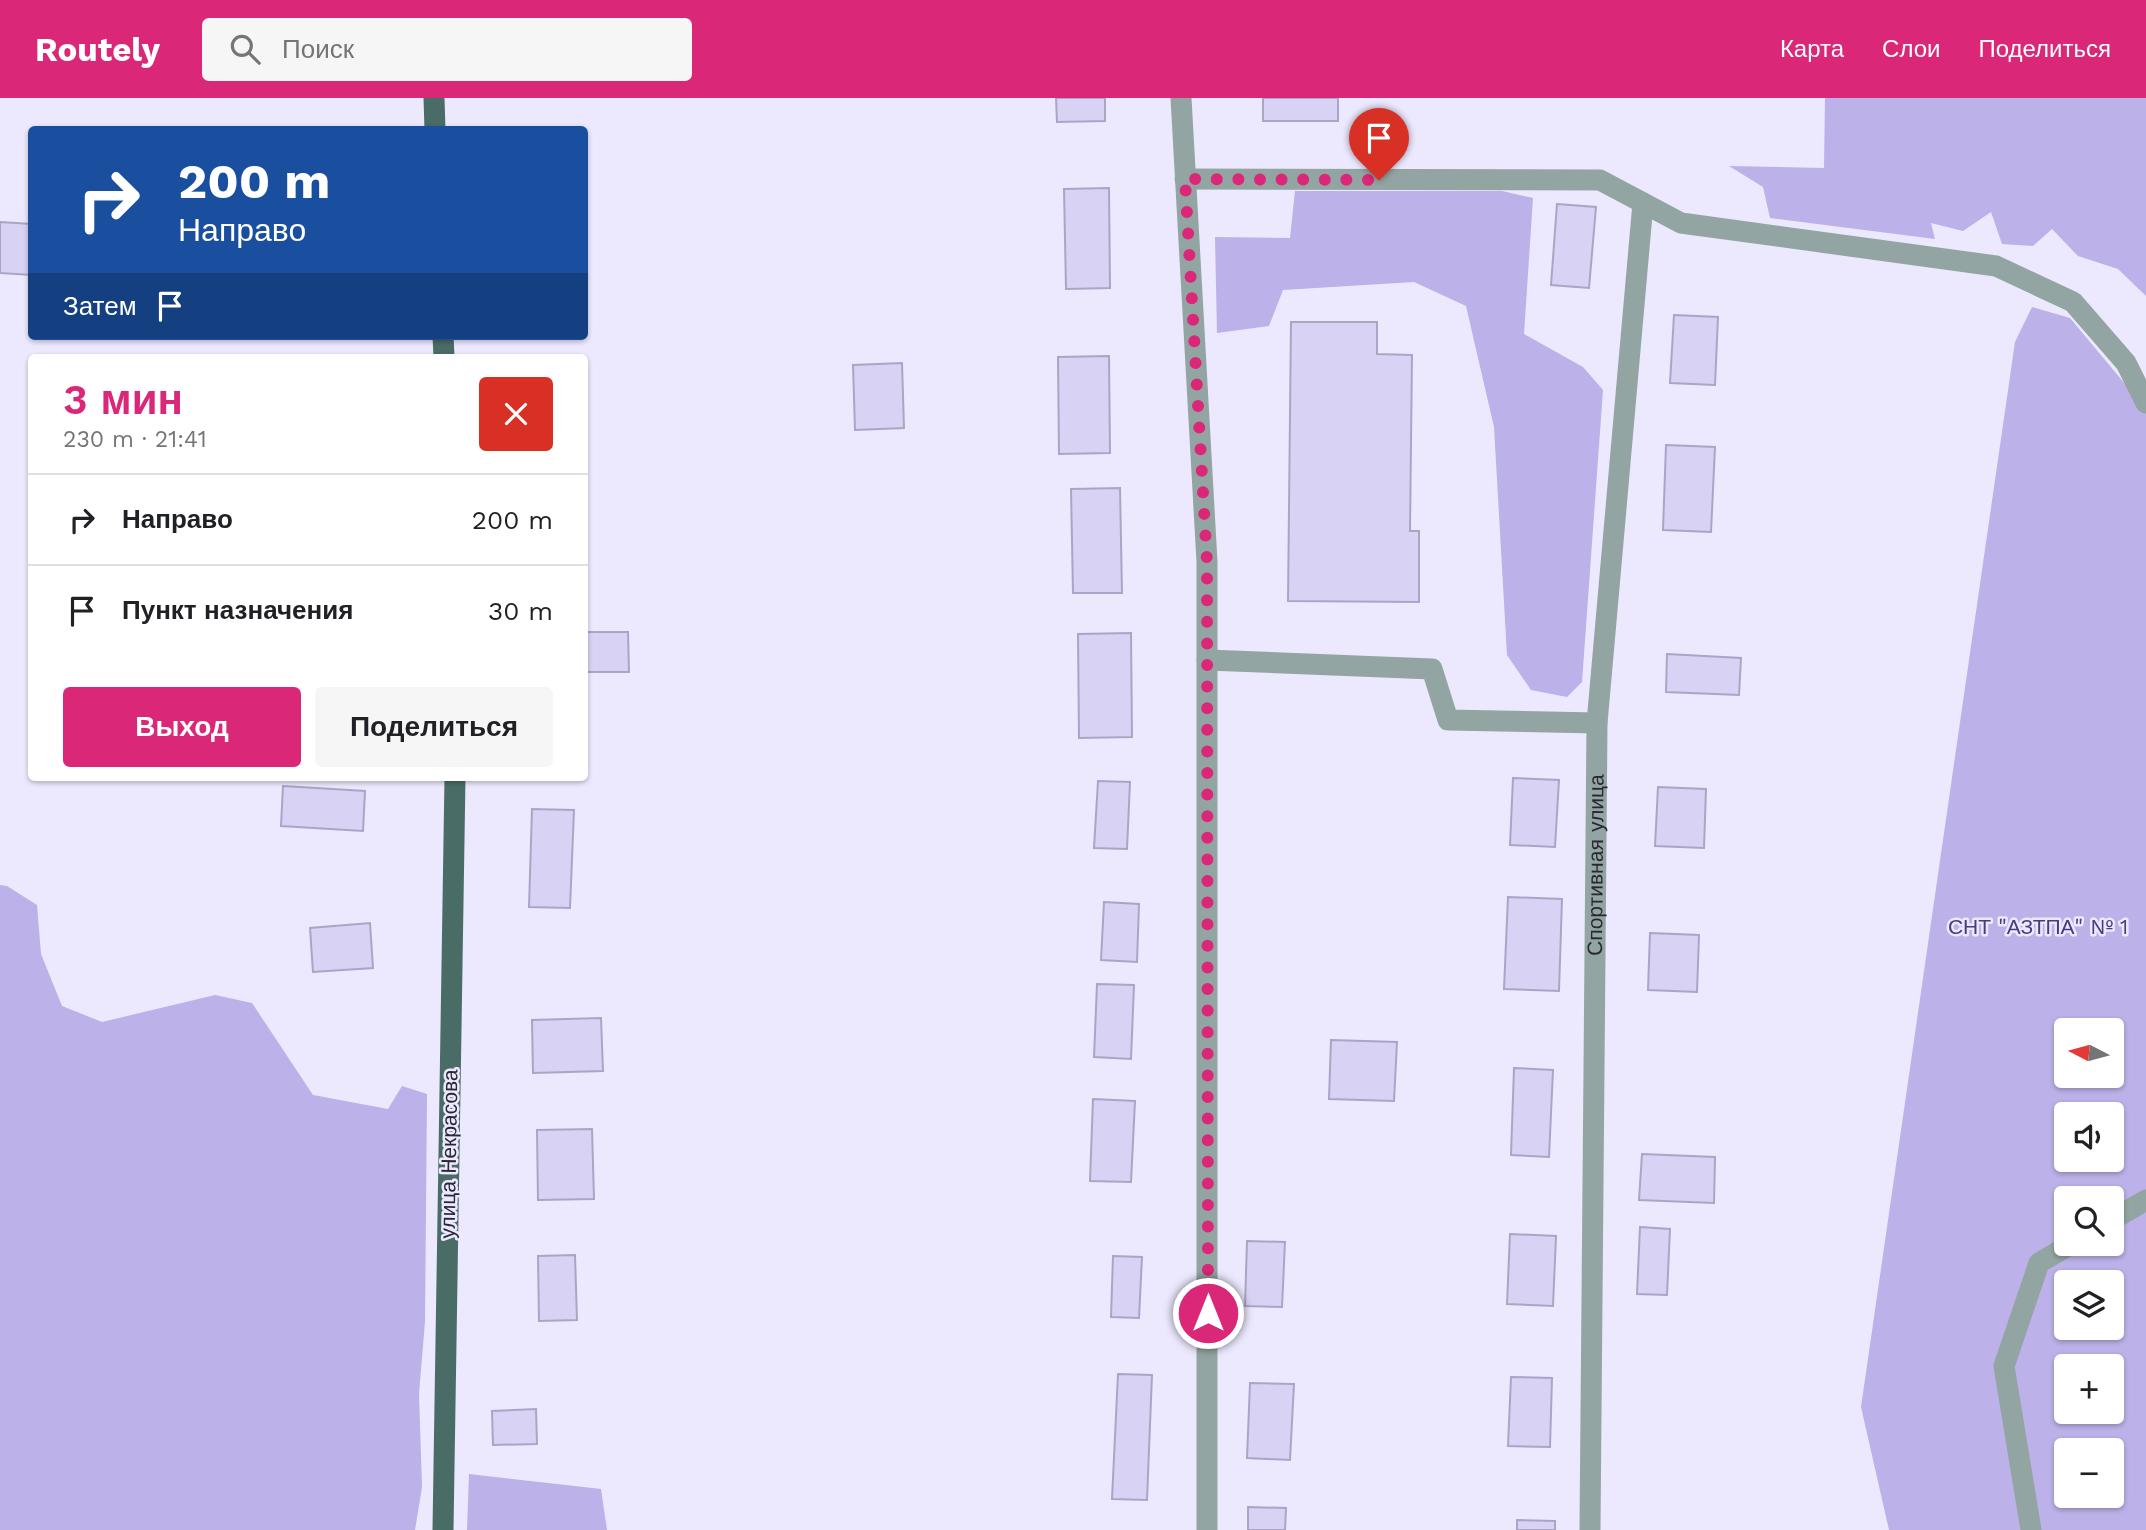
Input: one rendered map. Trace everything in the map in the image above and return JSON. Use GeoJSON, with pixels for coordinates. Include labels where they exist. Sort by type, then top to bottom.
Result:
{"type":"FeatureCollection","features":[{"type":"Feature","properties":{"kind":"main road"},"geometry":{"type":"LineString","coordinates":[[434,98],[435,126]]}},
{"type":"Feature","properties":{"kind":"main road","name":"улица Некрасова"},"geometry":{"type":"LineString","coordinates":[[443,1530],[454,781]]}},
{"type":"Feature","properties":{"kind":"street"},"geometry":{"type":"LineString","coordinates":[[1181,98],[1207,562],[1208,1530]]}},
{"type":"Feature","properties":{"kind":"street"},"geometry":{"type":"LineString","coordinates":[[1185,179],[1600,180],[1681,223],[1996,267],[2073,302],[2126,363],[2146,403]]}},
{"type":"Feature","properties":{"kind":"street","name":"Спортивная улица"},"geometry":{"type":"LineString","coordinates":[[1590,1530],[1597,723],[1643,203]]}},
{"type":"Feature","properties":{"kind":"street"},"geometry":{"type":"LineString","coordinates":[[1207,660],[1432,669],[1448,720],[1597,723]]}},
{"type":"Feature","properties":{"kind":"street"},"geometry":{"type":"LineString","coordinates":[[2124,1213],[2146,1200]]}},
{"type":"Feature","properties":{"kind":"street"},"geometry":{"type":"LineString","coordinates":[[2031,1530],[2004,1366],[2039,1263],[2054,1254]]}},
{"type":"Feature","properties":{"kind":"green space"},"geometry":{"type":"Polygon","coordinates":[[[1825,98],[2146,98],[2146,296],[2118,269],[2078,256],[2052,229],[2033,246],[2002,244],[1991,212],[1963,231],[1931,223],[1935,239],[1770,218],[1763,187],[1729,166],[1824,168],[1825,98]]]}},
{"type":"Feature","properties":{"kind":"green space"},"geometry":{"type":"Polygon","coordinates":[[[1295,191],[1502,191],[1533,198],[1524,334],[1583,367],[1603,390],[1582,682],[1567,697],[1531,690],[1507,655],[1494,427],[1466,306],[1414,282],[1283,290],[1269,326],[1217,333],[1215,237],[1290,238],[1295,191]]]}},
{"type":"Feature","properties":{"kind":"green space","name":"СНТ \"АЗТПА\" № 1"},"geometry":{"type":"Polygon","coordinates":[[[2032,307],[2070,318],[2146,409],[2146,1530],[1889,1530],[1861,1407],[2015,342],[2032,307]]]}},
{"type":"Feature","properties":{"kind":"green space"},"geometry":{"type":"Polygon","coordinates":[[[0,885],[7,886],[37,905],[41,954],[62,1006],[102,1022],[215,995],[252,1003],[313,1095],[388,1109],[402,1086],[427,1094],[425,1321],[419,1394],[422,1487],[415,1530],[0,1530],[0,885]]]}},
{"type":"Feature","properties":{"kind":"green space"},"geometry":{"type":"Polygon","coordinates":[[[469,1474],[601,1489],[607,1530],[467,1530],[469,1474]]]}},
{"type":"Feature","properties":{"kind":"building"},"geometry":{"type":"Polygon","coordinates":[[[1056,98],[1105,98],[1105,121],[1057,122],[1056,98]]]}},
{"type":"Feature","properties":{"kind":"building"},"geometry":{"type":"Polygon","coordinates":[[[1263,98],[1338,98],[1338,121],[1263,121],[1263,98]]]}},
{"type":"Feature","properties":{"kind":"building"},"geometry":{"type":"Polygon","coordinates":[[[1109,188],[1110,288],[1066,289],[1064,189],[1109,188]]]}},
{"type":"Feature","properties":{"kind":"building"},"geometry":{"type":"Polygon","coordinates":[[[1557,204],[1596,207],[1589,288],[1551,285],[1557,204]]]}},
{"type":"Feature","properties":{"kind":"building"},"geometry":{"type":"Polygon","coordinates":[[[0,222],[28,224],[28,275],[0,273],[0,222]]]}},
{"type":"Feature","properties":{"kind":"building"},"geometry":{"type":"Polygon","coordinates":[[[1674,315],[1718,317],[1715,385],[1670,383],[1674,315]]]}},
{"type":"Feature","properties":{"kind":"building"},"geometry":{"type":"Polygon","coordinates":[[[1291,322],[1377,322],[1377,354],[1412,355],[1410,531],[1419,531],[1419,602],[1288,601],[1291,322]]]}},
{"type":"Feature","properties":{"kind":"building"},"geometry":{"type":"Polygon","coordinates":[[[1109,356],[1110,453],[1059,454],[1058,357],[1109,356]]]}},
{"type":"Feature","properties":{"kind":"building"},"geometry":{"type":"Polygon","coordinates":[[[902,363],[904,428],[855,430],[853,365],[902,363]]]}},
{"type":"Feature","properties":{"kind":"building"},"geometry":{"type":"Polygon","coordinates":[[[1666,445],[1715,447],[1711,532],[1663,530],[1666,445]]]}},
{"type":"Feature","properties":{"kind":"building"},"geometry":{"type":"Polygon","coordinates":[[[1120,488],[1122,593],[1073,593],[1071,489],[1120,488]]]}},
{"type":"Feature","properties":{"kind":"building"},"geometry":{"type":"Polygon","coordinates":[[[588,632],[628,632],[629,672],[588,672],[588,632]]]}},
{"type":"Feature","properties":{"kind":"building"},"geometry":{"type":"Polygon","coordinates":[[[1131,633],[1132,737],[1079,738],[1078,634],[1131,633]]]}},
{"type":"Feature","properties":{"kind":"building"},"geometry":{"type":"Polygon","coordinates":[[[1667,654],[1741,658],[1739,695],[1666,692],[1667,654]]]}},
{"type":"Feature","properties":{"kind":"building"},"geometry":{"type":"Polygon","coordinates":[[[1513,778],[1559,780],[1555,847],[1510,845],[1513,778]]]}},
{"type":"Feature","properties":{"kind":"building"},"geometry":{"type":"Polygon","coordinates":[[[1098,781],[1130,782],[1127,849],[1094,848],[1098,781]]]}},
{"type":"Feature","properties":{"kind":"building"},"geometry":{"type":"Polygon","coordinates":[[[283,786],[365,791],[363,831],[281,826],[283,786]]]}},
{"type":"Feature","properties":{"kind":"building"},"geometry":{"type":"Polygon","coordinates":[[[1658,787],[1706,789],[1704,848],[1655,846],[1658,787]]]}},
{"type":"Feature","properties":{"kind":"building"},"geometry":{"type":"Polygon","coordinates":[[[532,809],[574,810],[570,908],[529,907],[532,809]]]}},
{"type":"Feature","properties":{"kind":"building"},"geometry":{"type":"Polygon","coordinates":[[[1508,897],[1562,899],[1559,991],[1504,989],[1508,897]]]}},
{"type":"Feature","properties":{"kind":"building"},"geometry":{"type":"Polygon","coordinates":[[[1104,902],[1139,904],[1137,962],[1101,960],[1104,902]]]}},
{"type":"Feature","properties":{"kind":"building"},"geometry":{"type":"Polygon","coordinates":[[[370,923],[373,968],[313,972],[310,928],[370,923]]]}},
{"type":"Feature","properties":{"kind":"building"},"geometry":{"type":"Polygon","coordinates":[[[1650,933],[1699,935],[1697,992],[1648,990],[1650,933]]]}},
{"type":"Feature","properties":{"kind":"building"},"geometry":{"type":"Polygon","coordinates":[[[1097,984],[1134,985],[1131,1059],[1094,1057],[1097,984]]]}},
{"type":"Feature","properties":{"kind":"building"},"geometry":{"type":"Polygon","coordinates":[[[601,1018],[603,1071],[533,1073],[532,1020],[601,1018]]]}},
{"type":"Feature","properties":{"kind":"building"},"geometry":{"type":"Polygon","coordinates":[[[1331,1040],[1397,1042],[1394,1101],[1329,1099],[1331,1040]]]}},
{"type":"Feature","properties":{"kind":"building"},"geometry":{"type":"Polygon","coordinates":[[[1514,1068],[1553,1070],[1549,1157],[1511,1155],[1514,1068]]]}},
{"type":"Feature","properties":{"kind":"building"},"geometry":{"type":"Polygon","coordinates":[[[1093,1099],[1135,1101],[1131,1182],[1090,1181],[1093,1099]]]}},
{"type":"Feature","properties":{"kind":"building"},"geometry":{"type":"Polygon","coordinates":[[[592,1129],[594,1199],[538,1200],[537,1130],[592,1129]]]}},
{"type":"Feature","properties":{"kind":"building"},"geometry":{"type":"Polygon","coordinates":[[[1642,1154],[1715,1157],[1714,1203],[1639,1200],[1642,1154]]]}},
{"type":"Feature","properties":{"kind":"building"},"geometry":{"type":"Polygon","coordinates":[[[1640,1227],[1670,1229],[1667,1295],[1637,1294],[1640,1227]]]}},
{"type":"Feature","properties":{"kind":"building"},"geometry":{"type":"Polygon","coordinates":[[[1510,1234],[1556,1236],[1553,1306],[1507,1304],[1510,1234]]]}},
{"type":"Feature","properties":{"kind":"building"},"geometry":{"type":"Polygon","coordinates":[[[1247,1241],[1285,1242],[1282,1307],[1245,1306],[1247,1241]]]}},
{"type":"Feature","properties":{"kind":"building"},"geometry":{"type":"Polygon","coordinates":[[[575,1255],[577,1320],[539,1321],[538,1256],[575,1255]]]}},
{"type":"Feature","properties":{"kind":"building"},"geometry":{"type":"Polygon","coordinates":[[[1113,1256],[1142,1257],[1139,1318],[1111,1317],[1113,1256]]]}},
{"type":"Feature","properties":{"kind":"building"},"geometry":{"type":"Polygon","coordinates":[[[1118,1374],[1152,1375],[1147,1500],[1112,1499],[1118,1374]]]}},
{"type":"Feature","properties":{"kind":"building"},"geometry":{"type":"Polygon","coordinates":[[[1511,1377],[1552,1378],[1550,1447],[1508,1446],[1511,1377]]]}},
{"type":"Feature","properties":{"kind":"building"},"geometry":{"type":"Polygon","coordinates":[[[1250,1383],[1294,1384],[1290,1460],[1247,1458],[1250,1383]]]}},
{"type":"Feature","properties":{"kind":"building"},"geometry":{"type":"Polygon","coordinates":[[[536,1409],[537,1444],[493,1445],[492,1411],[536,1409]]]}},
{"type":"Feature","properties":{"kind":"building"},"geometry":{"type":"Polygon","coordinates":[[[1248,1507],[1286,1508],[1285,1530],[1248,1530],[1248,1507]]]}},
{"type":"Feature","properties":{"kind":"building"},"geometry":{"type":"Polygon","coordinates":[[[1517,1520],[1555,1521],[1555,1530],[1517,1530],[1517,1520]]]}},
{"type":"Feature","properties":{"kind":"route"},"geometry":{"type":"LineString","coordinates":[[1208,1313],[1207,562],[1185,179],[1379,180]]}}]}
